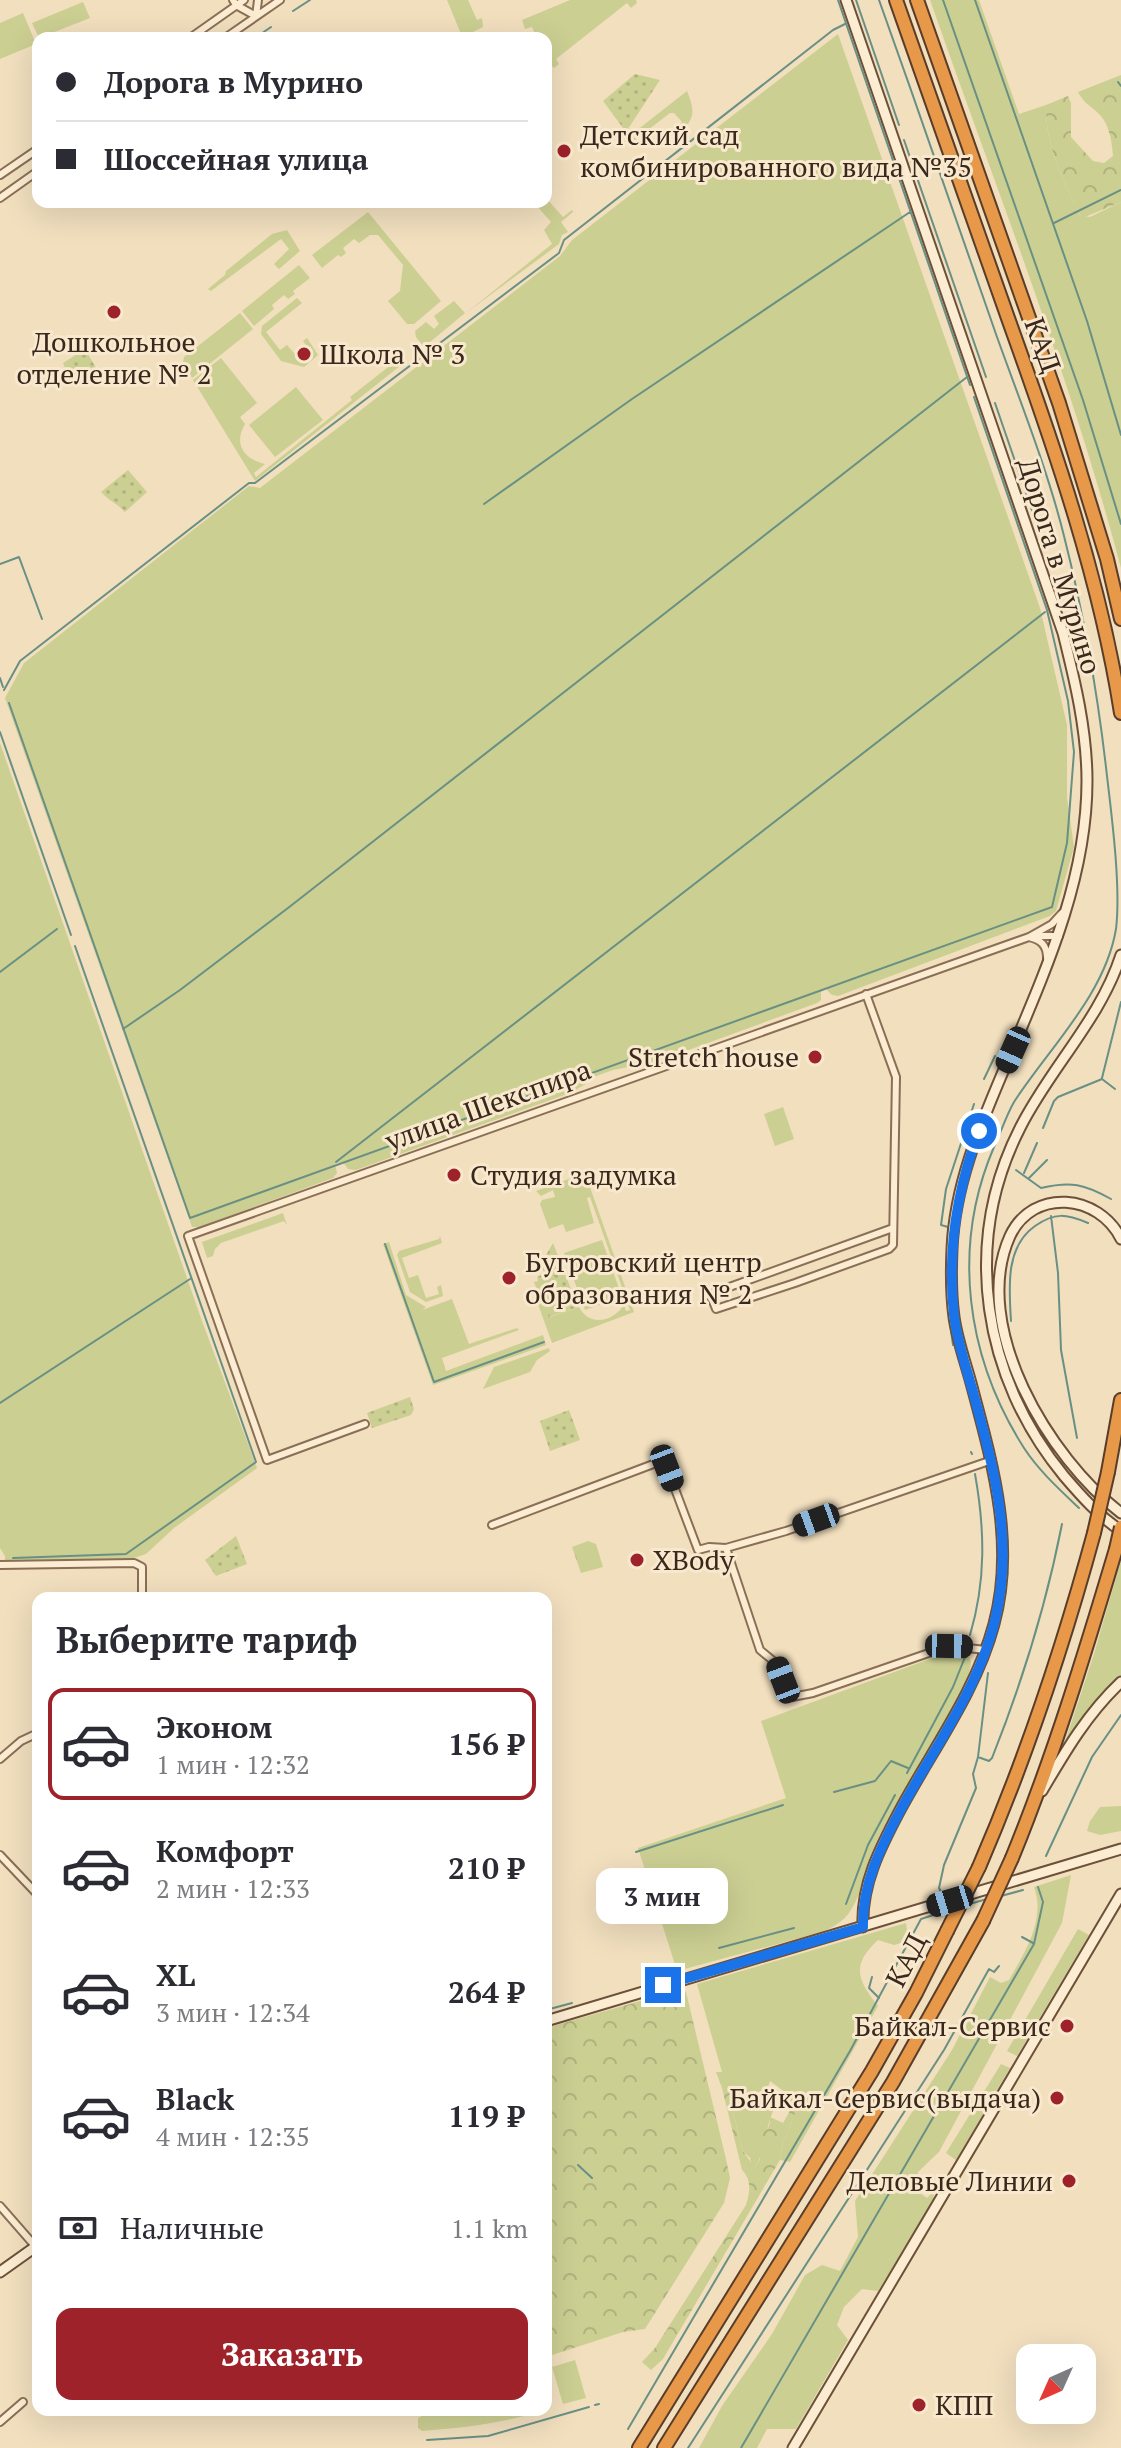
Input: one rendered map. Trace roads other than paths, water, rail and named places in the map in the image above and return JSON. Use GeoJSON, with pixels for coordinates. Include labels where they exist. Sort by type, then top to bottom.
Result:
{"type":"FeatureCollection","features":[{"type":"Feature","properties":{"kind":"highway","name":"КАД"},"geometry":{"type":"LineString","coordinates":[[896,0],[1041,409],[1095,591],[1121,711]]}},
{"type":"Feature","properties":{"kind":"highway","name":"КАД"},"geometry":{"type":"LineString","coordinates":[[917,0],[1059,403],[1107,559],[1121,619]]}},
{"type":"Feature","properties":{"kind":"highway","name":"КАД"},"geometry":{"type":"LineString","coordinates":[[639,2448],[872,2071],[916,1993],[979,1867],[1029,1744],[1062,1650],[1094,1533],[1121,1400]]}},
{"type":"Feature","properties":{"kind":"highway","name":"КАД"},"geometry":{"type":"LineString","coordinates":[[664,2448],[893,2082],[983,1921],[1032,1808],[1083,1660],[1121,1529]]}},
{"type":"Feature","properties":{"kind":"street"},"geometry":{"type":"LineString","coordinates":[[198,32],[235,3],[244,0]]}},
{"type":"Feature","properties":{"kind":"street"},"geometry":{"type":"LineString","coordinates":[[256,16],[258,0]]}},
{"type":"Feature","properties":{"kind":"street"},"geometry":{"type":"LineString","coordinates":[[233,32],[280,0]]}},
{"type":"Feature","properties":{"kind":"street","name":"Дорога в Мурино"},"geometry":{"type":"LineString","coordinates":[[846,0],[1047,584],[1068,655],[1080,712],[1087,782],[1081,850],[1059,936],[975,1140],[955,1218],[952,1272],[954,1317],[992,1460],[1001,1516],[999,1602],[986,1650],[965,1698],[881,1849],[865,1894],[863,1927]]}},
{"type":"Feature","properties":{"kind":"street"},"geometry":{"type":"LineString","coordinates":[[235,3],[256,16]]}},
{"type":"Feature","properties":{"kind":"street"},"geometry":{"type":"LineString","coordinates":[[0,175],[32,153]]}},
{"type":"Feature","properties":{"kind":"street"},"geometry":{"type":"LineString","coordinates":[[0,198],[32,175]]}},
{"type":"Feature","properties":{"kind":"street"},"geometry":{"type":"LineString","coordinates":[[1121,711],[1121,720]]}},
{"type":"Feature","properties":{"kind":"street"},"geometry":{"type":"LineString","coordinates":[[1029,937],[1058,919],[1070,896]]}},
{"type":"Feature","properties":{"kind":"street"},"geometry":{"type":"LineString","coordinates":[[1029,937],[1059,936]]}},
{"type":"Feature","properties":{"kind":"street"},"geometry":{"type":"LineString","coordinates":[[1029,937],[1045,946],[1047,967]]}},
{"type":"Feature","properties":{"kind":"street","name":"улица Шекспира"},"geometry":{"type":"LineString","coordinates":[[365,1424],[267,1460],[188,1236],[1029,937]]}},
{"type":"Feature","properties":{"kind":"street"},"geometry":{"type":"LineString","coordinates":[[1121,955],[1111,984],[1098,1007],[1037,1099],[1014,1143],[994,1202],[986,1279],[995,1344],[1025,1419],[1042,1448],[1088,1505],[1121,1529]]}},
{"type":"Feature","properties":{"kind":"street"},"geometry":{"type":"LineString","coordinates":[[866,994],[896,1077],[893,1245],[795,1283],[716,1309],[710,1294],[893,1228]]}},
{"type":"Feature","properties":{"kind":"street"},"geometry":{"type":"LineString","coordinates":[[1121,1239],[1111,1223],[1088,1206],[1058,1201],[1038,1207],[1023,1218],[1011,1234],[1000,1278],[1002,1320],[1031,1404],[1066,1459],[1100,1496],[1121,1513]]}},
{"type":"Feature","properties":{"kind":"street"},"geometry":{"type":"LineString","coordinates":[[492,1525],[664,1460],[698,1550],[726,1548],[786,1531],[992,1460]]}},
{"type":"Feature","properties":{"kind":"street"},"geometry":{"type":"LineString","coordinates":[[726,1548],[760,1650],[777,1664],[792,1697],[798,1698],[949,1646],[986,1650]]}},
{"type":"Feature","properties":{"kind":"street"},"geometry":{"type":"LineString","coordinates":[[0,1565],[140,1565],[142,1592]]}},
{"type":"Feature","properties":{"kind":"street"},"geometry":{"type":"LineString","coordinates":[[1032,1808],[1071,1742],[1091,1714],[1121,1682]]}},
{"type":"Feature","properties":{"kind":"street"},"geometry":{"type":"LineString","coordinates":[[0,1759],[32,1736]]}},
{"type":"Feature","properties":{"kind":"street"},"geometry":{"type":"LineString","coordinates":[[552,2019],[1120,1851]]}},
{"type":"Feature","properties":{"kind":"street"},"geometry":{"type":"LineString","coordinates":[[0,1855],[32,1889]]}},
{"type":"Feature","properties":{"kind":"street"},"geometry":{"type":"LineString","coordinates":[[793,2448],[1121,1894]]}},
{"type":"Feature","properties":{"kind":"street"},"geometry":{"type":"LineString","coordinates":[[0,2206],[32,2241]]}},
{"type":"Feature","properties":{"kind":"street"},"geometry":{"type":"LineString","coordinates":[[0,2272],[32,2250]]}},
{"type":"Feature","properties":{"kind":"street"},"geometry":{"type":"LineString","coordinates":[[0,2422],[23,2402]]}},
{"type":"Feature","properties":{"kind":"waterway"},"geometry":{"type":"LineString","coordinates":[[293,11],[310,0]]}},
{"type":"Feature","properties":{"kind":"waterway"},"geometry":{"type":"LineString","coordinates":[[838,0],[970,385]]}},
{"type":"Feature","properties":{"kind":"waterway"},"geometry":{"type":"LineString","coordinates":[[856,0],[899,125]]}},
{"type":"Feature","properties":{"kind":"waterway"},"geometry":{"type":"LineString","coordinates":[[879,0],[1050,486],[1078,595],[1103,746],[1117,894],[1116,929],[1110,953],[1088,999],[1008,1113],[981,1185],[972,1223],[969,1262],[971,1301],[978,1339],[1004,1413],[1036,1465],[1079,1508]]}},
{"type":"Feature","properties":{"kind":"waterway"},"geometry":{"type":"LineString","coordinates":[[943,0],[1083,400],[1121,524]]}},
{"type":"Feature","properties":{"kind":"waterway"},"geometry":{"type":"LineString","coordinates":[[975,0],[1087,321],[1121,435]]}},
{"type":"Feature","properties":{"kind":"waterway"},"geometry":{"type":"LineString","coordinates":[[4,690],[20,661],[249,483],[255,483],[559,253],[564,240],[833,30],[845,24]]}},
{"type":"Feature","properties":{"kind":"waterway"},"geometry":{"type":"LineString","coordinates":[[264,32],[271,27]]}},
{"type":"Feature","properties":{"kind":"waterway"},"geometry":{"type":"LineString","coordinates":[[1118,82],[1121,86]]}},
{"type":"Feature","properties":{"kind":"waterway"},"geometry":{"type":"LineString","coordinates":[[904,140],[986,377]]}},
{"type":"Feature","properties":{"kind":"waterway"},"geometry":{"type":"LineString","coordinates":[[1054,223],[1121,190]]}},
{"type":"Feature","properties":{"kind":"waterway"},"geometry":{"type":"LineString","coordinates":[[484,504],[632,399],[910,212]]}},
{"type":"Feature","properties":{"kind":"waterway"},"geometry":{"type":"LineString","coordinates":[[123,1029],[288,908],[967,377]]}},
{"type":"Feature","properties":{"kind":"waterway"},"geometry":{"type":"LineString","coordinates":[[9,703],[190,1218],[1052,907],[1067,843],[1074,752],[1068,701],[1047,610],[974,397]]}},
{"type":"Feature","properties":{"kind":"waterway"},"geometry":{"type":"LineString","coordinates":[[995,403],[1035,519]]}},
{"type":"Feature","properties":{"kind":"waterway"},"geometry":{"type":"LineString","coordinates":[[0,564],[19,557],[42,619]]}},
{"type":"Feature","properties":{"kind":"waterway"},"geometry":{"type":"LineString","coordinates":[[336,1162],[1045,612]]}},
{"type":"Feature","properties":{"kind":"waterway"},"geometry":{"type":"LineString","coordinates":[[0,678],[3,687]]}},
{"type":"Feature","properties":{"kind":"waterway"},"geometry":{"type":"LineString","coordinates":[[0,732],[71,935]]}},
{"type":"Feature","properties":{"kind":"waterway"},"geometry":{"type":"LineString","coordinates":[[0,972],[57,929]]}},
{"type":"Feature","properties":{"kind":"waterway"},"geometry":{"type":"LineString","coordinates":[[13,1558],[126,1554],[256,1462],[75,946]]}},
{"type":"Feature","properties":{"kind":"waterway"},"geometry":{"type":"LineString","coordinates":[[1102,1078],[1121,1002]]}},
{"type":"Feature","properties":{"kind":"waterway"},"geometry":{"type":"LineString","coordinates":[[984,1079],[995,1056]]}},
{"type":"Feature","properties":{"kind":"waterway"},"geometry":{"type":"LineString","coordinates":[[1043,1128],[1058,1097],[1102,1079],[1115,1089]]}},
{"type":"Feature","properties":{"kind":"waterway"},"geometry":{"type":"LineString","coordinates":[[947,1277],[948,1227],[941,1225],[946,1189],[974,1104]]}},
{"type":"Feature","properties":{"kind":"waterway"},"geometry":{"type":"LineString","coordinates":[[1024,1173],[1037,1143]]}},
{"type":"Feature","properties":{"kind":"waterway"},"geometry":{"type":"LineString","coordinates":[[1029,1178],[1047,1160]]}},
{"type":"Feature","properties":{"kind":"waterway"},"geometry":{"type":"LineString","coordinates":[[1016,1170],[1041,1188],[1077,1185],[1111,1199]]}},
{"type":"Feature","properties":{"kind":"waterway"},"geometry":{"type":"LineString","coordinates":[[1051,1216],[1058,1273],[1061,1350],[1077,1438]]}},
{"type":"Feature","properties":{"kind":"waterway"},"geometry":{"type":"LineString","coordinates":[[1011,1321],[1011,1269],[1018,1245],[1025,1235],[1042,1221],[1055,1217],[1067,1216],[1088,1223]]}},
{"type":"Feature","properties":{"kind":"waterway"},"geometry":{"type":"LineString","coordinates":[[385,1244],[434,1382],[544,1342]]}},
{"type":"Feature","properties":{"kind":"waterway"},"geometry":{"type":"LineString","coordinates":[[0,1403],[190,1279]]}},
{"type":"Feature","properties":{"kind":"waterway"},"geometry":{"type":"LineString","coordinates":[[948,1307],[953,1345]]}},
{"type":"Feature","properties":{"kind":"waterway"},"geometry":{"type":"LineString","coordinates":[[970,1635],[979,1595],[982,1555],[981,1515],[975,1474]]}},
{"type":"Feature","properties":{"kind":"waterway"},"geometry":{"type":"LineString","coordinates":[[978,1757],[989,1761],[992,1758],[1014,1700],[1041,1614],[1062,1524]]}},
{"type":"Feature","properties":{"kind":"waterway"},"geometry":{"type":"LineString","coordinates":[[907,1773],[953,1687],[965,1657]]}},
{"type":"Feature","properties":{"kind":"waterway"},"geometry":{"type":"LineString","coordinates":[[941,1892],[939,1888],[944,1865],[976,1788],[973,1774],[978,1757],[988,1673]]}},
{"type":"Feature","properties":{"kind":"waterway"},"geometry":{"type":"LineString","coordinates":[[1046,1856],[1092,1757],[1121,1715]]}},
{"type":"Feature","properties":{"kind":"waterway"},"geometry":{"type":"LineString","coordinates":[[834,1792],[875,1781],[891,1761],[908,1768]]}},
{"type":"Feature","properties":{"kind":"waterway"},"geometry":{"type":"LineString","coordinates":[[846,1904],[868,1845],[895,1795]]}},
{"type":"Feature","properties":{"kind":"waterway"},"geometry":{"type":"LineString","coordinates":[[636,1852],[783,1805]]}},
{"type":"Feature","properties":{"kind":"waterway"},"geometry":{"type":"LineString","coordinates":[[741,2448],[1034,1944],[1043,1902],[1038,1887]]}},
{"type":"Feature","properties":{"kind":"waterway"},"geometry":{"type":"LineString","coordinates":[[1001,1896],[1023,1890]]}},
{"type":"Feature","properties":{"kind":"waterway"},"geometry":{"type":"LineString","coordinates":[[966,1905],[987,1899]]}},
{"type":"Feature","properties":{"kind":"waterway"},"geometry":{"type":"LineString","coordinates":[[628,2429],[850,2051],[921,1919],[952,1909]]}},
{"type":"Feature","properties":{"kind":"waterway"},"geometry":{"type":"LineString","coordinates":[[719,1948],[794,1928]]}},
{"type":"Feature","properties":{"kind":"waterway"},"geometry":{"type":"LineString","coordinates":[[1022,1937],[1033,1943]]}},
{"type":"Feature","properties":{"kind":"waterway"},"geometry":{"type":"LineString","coordinates":[[688,2448],[944,2050],[989,1969],[994,1972],[999,1966]]}},
{"type":"Feature","properties":{"kind":"waterway"},"geometry":{"type":"LineString","coordinates":[[872,1977],[869,1988],[879,1998]]}},
{"type":"Feature","properties":{"kind":"waterway"},"geometry":{"type":"LineString","coordinates":[[552,2008],[572,2003]]}},
{"type":"Feature","properties":{"kind":"waterway"},"geometry":{"type":"LineString","coordinates":[[578,2165],[592,2178]]}},
{"type":"Feature","properties":{"kind":"waterway"},"geometry":{"type":"LineString","coordinates":[[595,2405],[599,2404]]}},
{"type":"Feature","properties":{"kind":"waterway"},"geometry":{"type":"LineString","coordinates":[[427,2440],[488,2436],[589,2407]]}},
{"type":"Feature","properties":{"kind":"place","name":"Детский сад комбинированного вида №35"},"geometry":{"type":"Point","coordinates":[564,151]}},
{"type":"Feature","properties":{"kind":"place","name":"Дошкольное отделение № 2"},"geometry":{"type":"Point","coordinates":[114,312]}},
{"type":"Feature","properties":{"kind":"place","name":"Школа № 3"},"geometry":{"type":"Point","coordinates":[304,354]}},
{"type":"Feature","properties":{"kind":"place","name":"Stretch house"},"geometry":{"type":"Point","coordinates":[815,1057]}},
{"type":"Feature","properties":{"kind":"place","name":"Студия задумка"},"geometry":{"type":"Point","coordinates":[454,1175]}},
{"type":"Feature","properties":{"kind":"place","name":"Бугровский центр образования № 2"},"geometry":{"type":"Point","coordinates":[509,1278]}},
{"type":"Feature","properties":{"kind":"place","name":"XBody"},"geometry":{"type":"Point","coordinates":[637,1560]}},
{"type":"Feature","properties":{"kind":"place","name":"Байкал-Сервис"},"geometry":{"type":"Point","coordinates":[1067,2026]}},
{"type":"Feature","properties":{"kind":"place","name":"Байкал-Сервис(выдача)"},"geometry":{"type":"Point","coordinates":[1057,2098]}},
{"type":"Feature","properties":{"kind":"place","name":"Деловые Линии"},"geometry":{"type":"Point","coordinates":[1069,2181]}},
{"type":"Feature","properties":{"kind":"place","name":"КПП"},"geometry":{"type":"Point","coordinates":[919,2405]}}]}
